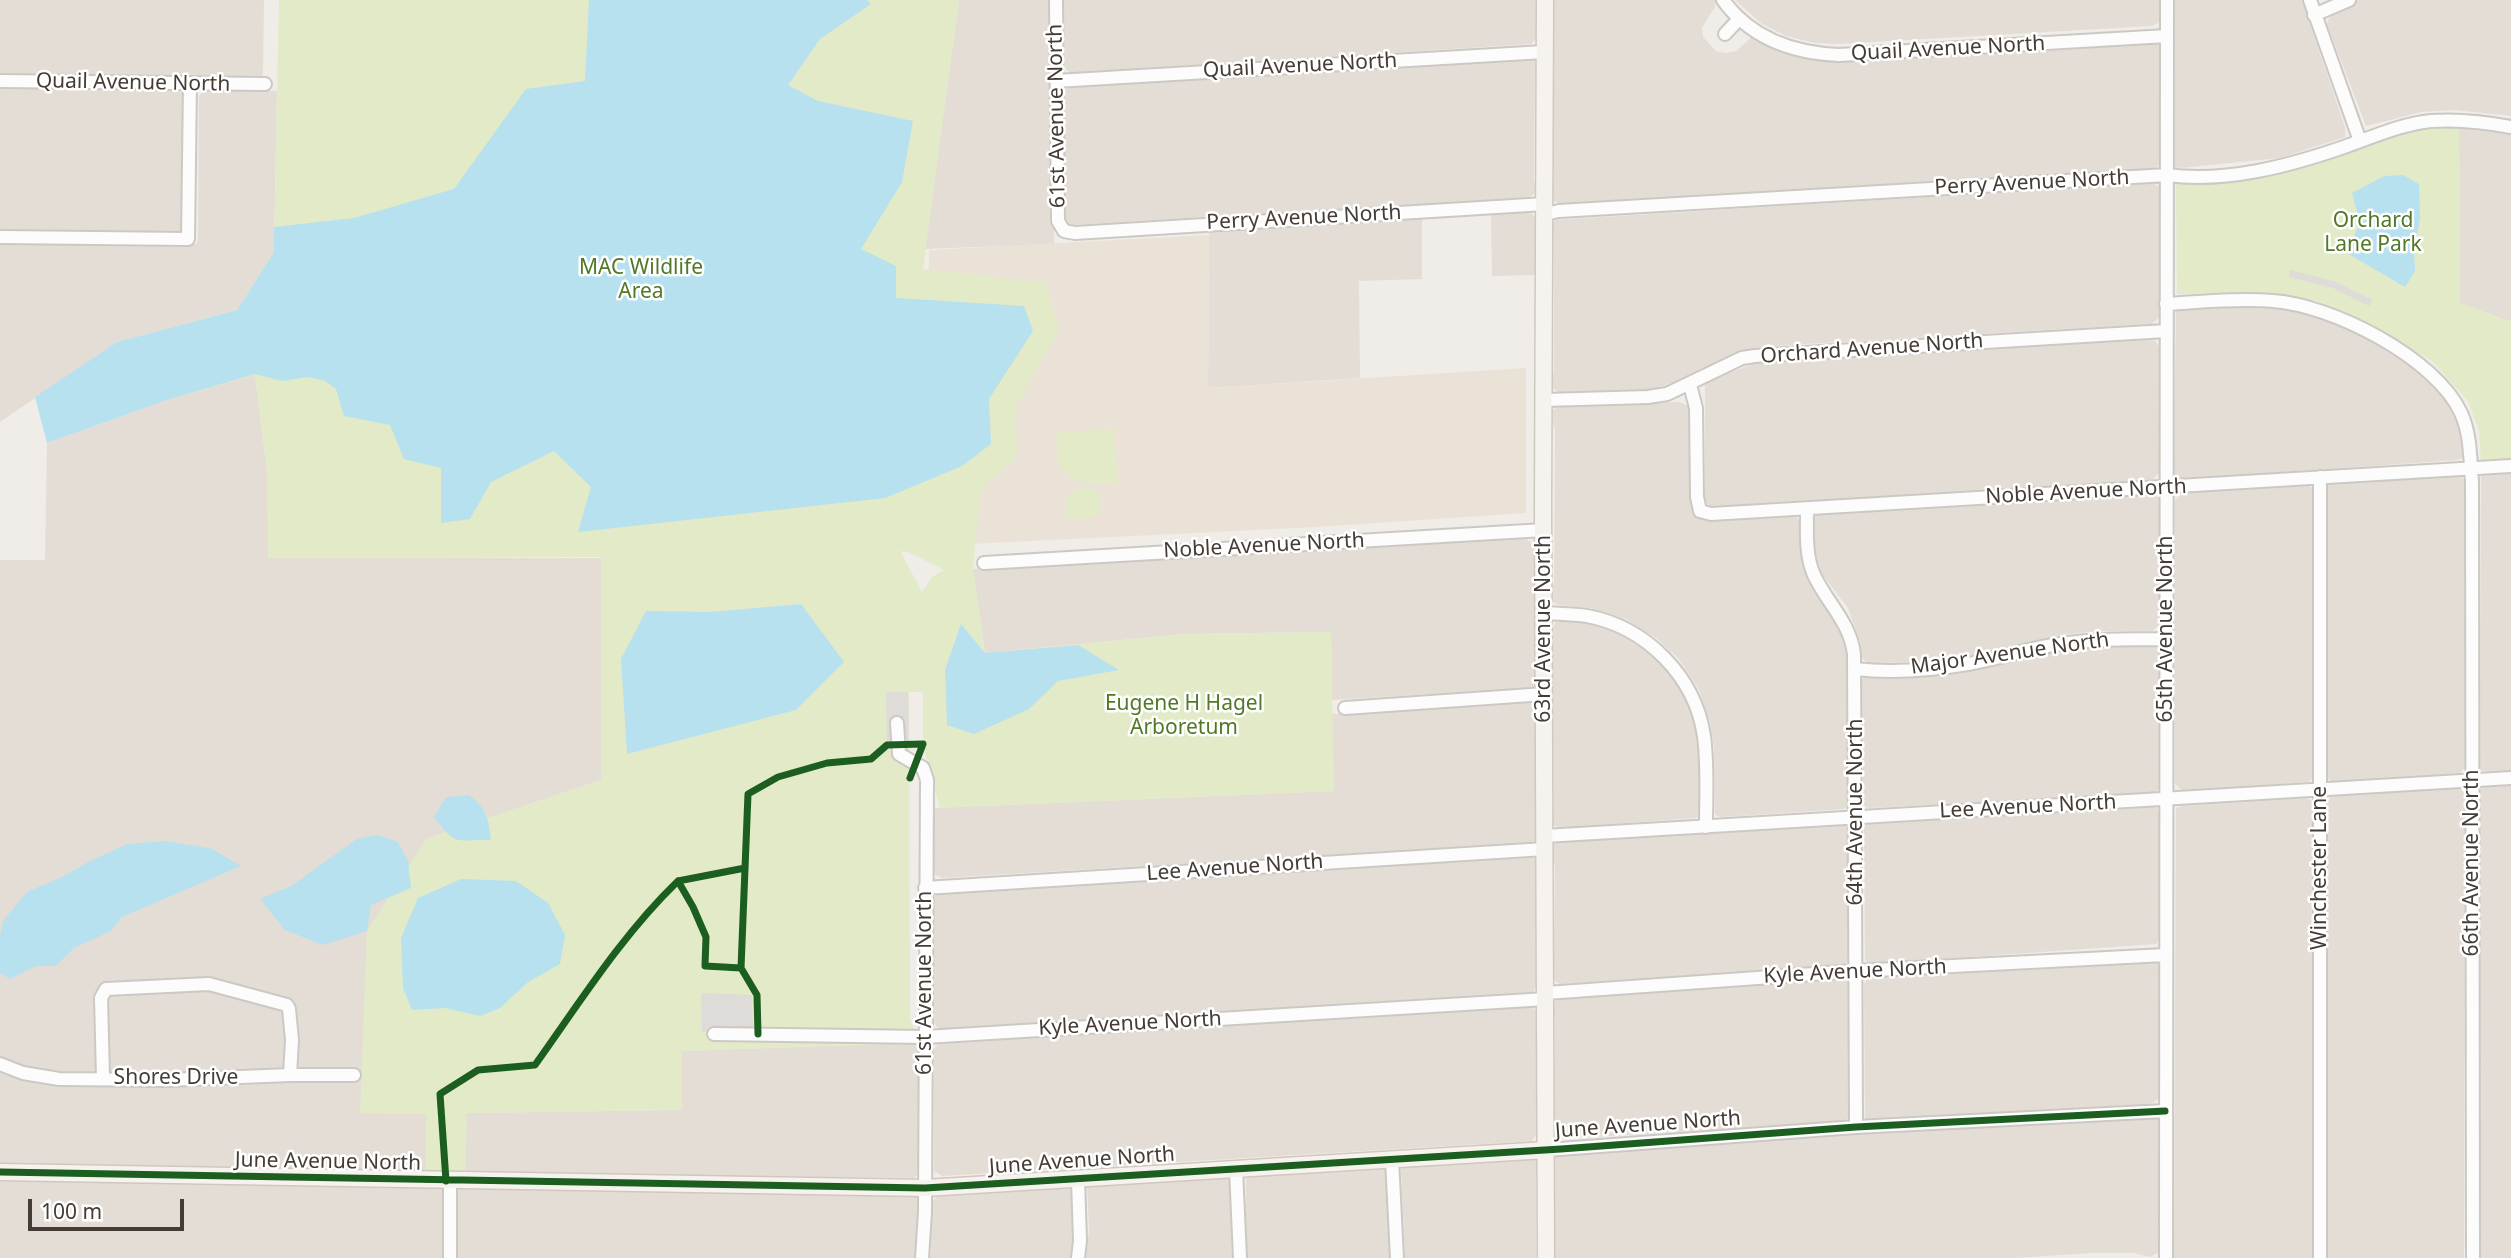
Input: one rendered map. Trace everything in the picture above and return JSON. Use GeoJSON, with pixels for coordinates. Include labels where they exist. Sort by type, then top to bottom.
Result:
{"type":"FeatureCollection","features":[{"type":"Feature","properties":{"kind":"street","name":"61st Avenue North"},"geometry":{"type":"LineString","coordinates":[[1056,0],[1058,221],[1063,231]]}},
{"type":"Feature","properties":{"kind":"street","name":"63rd Avenue North"},"geometry":{"type":"LineString","coordinates":[[1545,0],[1546,1258]]}},
{"type":"Feature","properties":{"kind":"street","name":"Quail Avenue North"},"geometry":{"type":"LineString","coordinates":[[1723,0],[1739,19],[1756,33],[1796,50],[1839,55],[2166,36]]}},
{"type":"Feature","properties":{"kind":"street","name":"65th Avenue North"},"geometry":{"type":"LineString","coordinates":[[2166,0],[2166,1258]]}},
{"type":"Feature","properties":{"kind":"street"},"geometry":{"type":"LineString","coordinates":[[2310,0],[2360,141]]}},
{"type":"Feature","properties":{"kind":"street"},"geometry":{"type":"LineString","coordinates":[[2314,15],[2349,0]]}},
{"type":"Feature","properties":{"kind":"street"},"geometry":{"type":"LineString","coordinates":[[1725,34],[1739,19]]}},
{"type":"Feature","properties":{"kind":"street","name":"Quail Avenue North"},"geometry":{"type":"LineString","coordinates":[[1056,81],[1545,52]]}},
{"type":"Feature","properties":{"kind":"street","name":"Quail Avenue North"},"geometry":{"type":"LineString","coordinates":[[0,81],[265,84]]}},
{"type":"Feature","properties":{"kind":"street"},"geometry":{"type":"LineString","coordinates":[[0,237],[188,239],[190,84]]}},
{"type":"Feature","properties":{"kind":"street","name":"Perry Avenue North"},"geometry":{"type":"LineString","coordinates":[[1063,231],[1075,233],[1545,209],[1573,210],[2166,175],[2222,175],[2263,170],[2303,160],[2400,127],[2430,121],[2460,120],[2511,127]]}},
{"type":"Feature","properties":{"kind":"street"},"geometry":{"type":"LineString","coordinates":[[2166,304],[2274,300],[2300,304],[2349,323],[2407,355],[2439,380],[2461,414],[2468,433],[2471,468]]}},
{"type":"Feature","properties":{"kind":"street","name":"Orchard Avenue North"},"geometry":{"type":"LineString","coordinates":[[1545,400],[1667,394],[1742,358],[1755,356],[2166,331]]}},
{"type":"Feature","properties":{"kind":"street","name":"Noble Avenue North"},"geometry":{"type":"LineString","coordinates":[[1690,385],[1696,408],[1697,497],[1700,510],[1711,514],[2511,466]]}},
{"type":"Feature","properties":{"kind":"street","name":"66th Avenue North"},"geometry":{"type":"LineString","coordinates":[[2471,468],[2473,1258]]}},
{"type":"Feature","properties":{"kind":"street","name":"Winchester Lane"},"geometry":{"type":"LineString","coordinates":[[2319,1258],[2320,477]]}},
{"type":"Feature","properties":{"kind":"street","name":"64th Avenue North"},"geometry":{"type":"LineString","coordinates":[[1807,509],[1809,554],[1813,572],[1847,628],[1852,641],[1855,668],[1856,1127]]}},
{"type":"Feature","properties":{"kind":"street","name":"Noble Avenue North"},"geometry":{"type":"LineString","coordinates":[[984,563],[1544,530]]}},
{"type":"Feature","properties":{"kind":"street"},"geometry":{"type":"LineString","coordinates":[[1544,613],[1586,616],[1611,623],[1655,648],[1673,666],[1698,710],[1704,735],[1706,827]]}},
{"type":"Feature","properties":{"kind":"street","name":"Major Avenue North"},"geometry":{"type":"LineString","coordinates":[[1855,668],[1926,669],[1968,664],[2051,645],[2092,640],[2166,639]]}},
{"type":"Feature","properties":{"kind":"street"},"geometry":{"type":"LineString","coordinates":[[1345,708],[1545,694]]}},
{"type":"Feature","properties":{"kind":"street","name":"61st Avenue North"},"geometry":{"type":"LineString","coordinates":[[897,723],[898,754],[923,768],[927,780],[925,1188],[922,1258]]}},
{"type":"Feature","properties":{"kind":"street","name":"Lee Avenue North"},"geometry":{"type":"LineString","coordinates":[[925,888],[1856,816],[2511,778]]}},
{"type":"Feature","properties":{"kind":"street","name":"Kyle Avenue North"},"geometry":{"type":"LineString","coordinates":[[714,1034],[925,1037],[1546,996],[1856,971],[2165,955]]}},
{"type":"Feature","properties":{"kind":"street"},"geometry":{"type":"LineString","coordinates":[[103,1078],[101,998],[106,989],[209,985],[287,1005],[292,1040],[290,1075]]}},
{"type":"Feature","properties":{"kind":"street","name":"Shores Drive"},"geometry":{"type":"LineString","coordinates":[[0,1064],[40,1077],[203,1079],[354,1075]]}},
{"type":"Feature","properties":{"kind":"street","name":"June Avenue North"},"geometry":{"type":"LineString","coordinates":[[0,1172],[450,1182],[925,1188],[1546,1150],[1856,1127],[2165,1111]]}},
{"type":"Feature","properties":{"kind":"street"},"geometry":{"type":"LineString","coordinates":[[1392,1159],[1397,1258]]}},
{"type":"Feature","properties":{"kind":"street"},"geometry":{"type":"LineString","coordinates":[[1236,1168],[1240,1258]]}},
{"type":"Feature","properties":{"kind":"street"},"geometry":{"type":"LineString","coordinates":[[1077,1179],[1078,1258]]}},
{"type":"Feature","properties":{"kind":"street"},"geometry":{"type":"LineString","coordinates":[[450,1182],[450,1258]]}},
{"type":"Feature","properties":{"kind":"shaded area"},"geometry":{"type":"Polygon","coordinates":[[[0,0],[264,0],[263,74],[257,79],[0,74],[0,0]]]}},
{"type":"Feature","properties":{"kind":"shaded area"},"geometry":{"type":"Polygon","coordinates":[[[959,0],[1050,0],[1054,244],[925,249],[959,0]]]}},
{"type":"Feature","properties":{"kind":"shaded area"},"geometry":{"type":"Polygon","coordinates":[[[1063,0],[1536,0],[1538,37],[1531,44],[1070,73],[1065,68],[1063,0]]]}},
{"type":"Feature","properties":{"kind":"shaded area"},"geometry":{"type":"Polygon","coordinates":[[[1554,0],[1716,0],[1702,28],[1703,37],[1716,51],[1725,53],[1736,51],[1753,36],[1811,55],[2158,42],[2160,163],[2153,171],[1561,205],[1553,200],[1552,193],[1554,0]]]}},
{"type":"Feature","properties":{"kind":"shaded area"},"geometry":{"type":"Polygon","coordinates":[[[1735,0],[2161,0],[2161,19],[2152,26],[1838,44],[1815,43],[1786,36],[1762,24],[1735,0]]]}},
{"type":"Feature","properties":{"kind":"shaded area"},"geometry":{"type":"Polygon","coordinates":[[[2174,0],[2304,0],[2345,127],[2345,137],[2280,158],[2175,167],[2174,0]]]}},
{"type":"Feature","properties":{"kind":"shaded area"},"geometry":{"type":"Polygon","coordinates":[[[2356,0],[2511,0],[2511,116],[2455,110],[2421,112],[2366,126],[2327,24],[2331,14],[2356,0]]]}},
{"type":"Feature","properties":{"kind":"shaded area"},"geometry":{"type":"Polygon","coordinates":[[[1535,61],[1538,75],[1535,82],[1534,180],[1537,191],[1527,199],[1071,225],[1063,218],[1063,92],[1070,86],[1535,61]]]}},
{"type":"Feature","properties":{"kind":"shaded area"},"geometry":{"type":"Polygon","coordinates":[[[0,88],[185,92],[184,230],[0,230],[0,88]]]}},
{"type":"Feature","properties":{"kind":"shaded area"},"geometry":{"type":"Polygon","coordinates":[[[206,88],[277,91],[274,252],[237,310],[117,342],[0,422],[0,242],[196,244],[199,96],[206,88]]]}},
{"type":"Feature","properties":{"kind":"shaded area"},"geometry":{"type":"Polygon","coordinates":[[[2459,127],[2511,131],[2511,322],[2460,303],[2459,127]]]}},
{"type":"Feature","properties":{"kind":"shaded area"},"geometry":{"type":"Polygon","coordinates":[[[2153,183],[2159,187],[2160,194],[2160,316],[2152,324],[1788,345],[1752,351],[1719,361],[1689,377],[1651,390],[1559,393],[1551,383],[1554,369],[1552,225],[1555,220],[2153,183]]]}},
{"type":"Feature","properties":{"kind":"shaded area"},"geometry":{"type":"Polygon","coordinates":[[[1530,212],[1535,217],[1537,275],[1492,276],[1491,214],[1530,212]]]}},
{"type":"Feature","properties":{"kind":"shaded area"},"geometry":{"type":"Polygon","coordinates":[[[1422,219],[1422,279],[1359,281],[1360,378],[1208,388],[1209,230],[1422,219]]]}},
{"type":"Feature","properties":{"kind":"shaded area"},"geometry":{"type":"Polygon","coordinates":[[[1209,235],[1208,388],[1526,368],[1526,513],[1317,527],[928,546],[929,250],[1209,235]]]}},
{"type":"Feature","properties":{"kind":"shaded area"},"geometry":{"type":"Polygon","coordinates":[[[2290,270],[2336,282],[2372,300],[2369,306],[2333,288],[2289,277],[2290,270]]]}},
{"type":"Feature","properties":{"kind":"shaded area"},"geometry":{"type":"Polygon","coordinates":[[[2274,305],[2331,318],[2421,366],[2451,404],[2461,427],[2465,454],[2462,458],[2182,479],[2176,476],[2176,311],[2181,308],[2274,305]]]}},
{"type":"Feature","properties":{"kind":"shaded area"},"geometry":{"type":"Polygon","coordinates":[[[2155,341],[2161,349],[2160,472],[2151,481],[1711,507],[1705,502],[1705,382],[1756,363],[1778,359],[2155,341]]]}},
{"type":"Feature","properties":{"kind":"shaded area"},"geometry":{"type":"Polygon","coordinates":[[[255,374],[267,470],[269,558],[601,558],[601,780],[426,839],[361,1113],[426,1114],[426,1174],[0,1166],[0,560],[45,560],[47,443],[167,400],[255,374]]]}},
{"type":"Feature","properties":{"kind":"shaded area"},"geometry":{"type":"Polygon","coordinates":[[[1680,402],[1689,407],[1690,412],[1691,502],[1700,516],[1715,521],[1795,515],[1801,522],[1801,547],[1844,634],[1847,652],[1848,805],[1844,809],[1717,816],[1710,722],[1699,690],[1679,659],[1656,638],[1625,619],[1590,608],[1558,605],[1553,602],[1553,410],[1563,405],[1680,402]]]}},
{"type":"Feature","properties":{"kind":"shaded area"},"geometry":{"type":"Polygon","coordinates":[[[2481,462],[2511,463],[2511,771],[2486,772],[2481,770],[2480,766],[2481,462]]]}},
{"type":"Feature","properties":{"kind":"shaded area"},"geometry":{"type":"Polygon","coordinates":[[[2459,475],[2465,481],[2465,767],[2460,773],[2332,783],[2328,778],[2328,485],[2332,482],[2459,475]]]}},
{"type":"Feature","properties":{"kind":"shaded area"},"geometry":{"type":"Polygon","coordinates":[[[2308,484],[2313,489],[2313,778],[2308,782],[2182,791],[2175,783],[2175,500],[2183,493],[2308,484]]]}},
{"type":"Feature","properties":{"kind":"shaded area"},"geometry":{"type":"Polygon","coordinates":[[[2151,494],[2161,501],[2161,624],[2152,631],[2067,634],[1976,655],[1920,662],[1868,663],[1862,658],[1860,641],[1848,608],[1822,574],[1815,550],[1814,519],[1815,514],[1819,513],[2151,494]]]}},
{"type":"Feature","properties":{"kind":"shaded area"},"geometry":{"type":"Polygon","coordinates":[[[1524,538],[1534,547],[1536,686],[1332,700],[1331,632],[1185,634],[985,653],[973,569],[1524,538]]]}},
{"type":"Feature","properties":{"kind":"shaded area"},"geometry":{"type":"Polygon","coordinates":[[[1564,620],[1597,624],[1628,637],[1657,656],[1681,685],[1694,715],[1701,741],[1699,816],[1560,828],[1554,825],[1552,628],[1556,622],[1564,620]]]}},
{"type":"Feature","properties":{"kind":"shaded area"},"geometry":{"type":"Polygon","coordinates":[[[2110,642],[2156,645],[2159,648],[2161,786],[2155,793],[1870,808],[1863,803],[1861,680],[1864,677],[1966,671],[2073,647],[2110,642]]]}},
{"type":"Feature","properties":{"kind":"shaded area"},"geometry":{"type":"Polygon","coordinates":[[[886,692],[908,692],[909,744],[887,745],[886,692]]]}},
{"type":"Feature","properties":{"kind":"shaded area"},"geometry":{"type":"Polygon","coordinates":[[[1532,702],[1538,706],[1538,826],[1537,838],[1532,843],[942,878],[932,873],[934,808],[1333,791],[1332,714],[1532,702]]]}},
{"type":"Feature","properties":{"kind":"shaded area"},"geometry":{"type":"Polygon","coordinates":[[[2511,784],[2511,1258],[2478,1258],[2479,791],[2486,785],[2511,784]]]}},
{"type":"Feature","properties":{"kind":"shaded area"},"geometry":{"type":"Polygon","coordinates":[[[2458,788],[2465,793],[2464,1258],[2328,1258],[2328,800],[2333,795],[2458,788]]]}},
{"type":"Feature","properties":{"kind":"shaded area"},"geometry":{"type":"Polygon","coordinates":[[[2306,798],[2312,800],[2315,805],[2314,1258],[2174,1258],[2176,808],[2306,798]]]}},
{"type":"Feature","properties":{"kind":"shaded area"},"geometry":{"type":"Polygon","coordinates":[[[2149,805],[2156,807],[2161,814],[2160,939],[2156,944],[1870,964],[1865,960],[1864,828],[1868,822],[2149,805]]]}},
{"type":"Feature","properties":{"kind":"shaded area"},"geometry":{"type":"Polygon","coordinates":[[[1843,824],[1850,828],[1850,960],[1844,965],[1560,984],[1555,981],[1551,970],[1554,959],[1555,866],[1551,857],[1554,844],[1560,840],[1843,824]]]}},
{"type":"Feature","properties":{"kind":"shaded area"},"geometry":{"type":"Polygon","coordinates":[[[1530,856],[1536,859],[1537,864],[1536,969],[1539,979],[1533,992],[939,1029],[934,1023],[934,898],[938,893],[1530,856]]]}},
{"type":"Feature","properties":{"kind":"shaded area"},"geometry":{"type":"Polygon","coordinates":[[[2151,958],[2158,962],[2160,968],[2160,1097],[2156,1101],[2150,1104],[1865,1118],[1864,984],[1867,978],[2151,958]]]}},
{"type":"Feature","properties":{"kind":"shaded area"},"geometry":{"type":"Polygon","coordinates":[[[1844,979],[1849,981],[1851,989],[1850,1116],[1844,1122],[1560,1139],[1552,1132],[1555,1021],[1552,1012],[1553,1004],[1560,997],[1844,979]]]}},
{"type":"Feature","properties":{"kind":"shaded area"},"geometry":{"type":"Polygon","coordinates":[[[701,993],[752,995],[753,1034],[702,1032],[701,993]]]}},
{"type":"Feature","properties":{"kind":"shaded area"},"geometry":{"type":"Polygon","coordinates":[[[1531,1006],[1538,1013],[1539,1020],[1536,1031],[1539,1130],[1532,1141],[942,1176],[934,1171],[934,1049],[940,1042],[1531,1006]]]}},
{"type":"Feature","properties":{"kind":"shaded area"},"geometry":{"type":"Polygon","coordinates":[[[915,1043],[920,1047],[920,1169],[918,1175],[913,1178],[465,1173],[466,1113],[681,1110],[682,1051],[915,1043]]]}},
{"type":"Feature","properties":{"kind":"shaded area"},"geometry":{"type":"Polygon","coordinates":[[[2153,1116],[2159,1119],[2161,1125],[2159,1252],[2150,1257],[2134,1253],[2093,1253],[2015,1258],[1555,1258],[1555,1176],[1552,1159],[1563,1151],[2153,1116]]]}},
{"type":"Feature","properties":{"kind":"shaded area"},"geometry":{"type":"Polygon","coordinates":[[[1530,1156],[1538,1162],[1536,1258],[1405,1258],[1401,1169],[1404,1164],[1530,1156]]]}},
{"type":"Feature","properties":{"kind":"shaded area"},"geometry":{"type":"Polygon","coordinates":[[[1383,1167],[1392,1258],[1246,1258],[1248,1175],[1383,1167]]]}},
{"type":"Feature","properties":{"kind":"shaded area"},"geometry":{"type":"Polygon","coordinates":[[[1228,1175],[1232,1258],[1086,1258],[1089,1229],[1087,1184],[1228,1175]]]}},
{"type":"Feature","properties":{"kind":"shaded area"},"geometry":{"type":"Polygon","coordinates":[[[0,1180],[439,1185],[444,1190],[446,1258],[0,1258],[0,1180]]]}},
{"type":"Feature","properties":{"kind":"shaded area"},"geometry":{"type":"Polygon","coordinates":[[[1066,1184],[1072,1191],[1071,1258],[930,1258],[933,1201],[939,1194],[1066,1184]]]}},
{"type":"Feature","properties":{"kind":"shaded area"},"geometry":{"type":"Polygon","coordinates":[[[462,1186],[918,1195],[920,1199],[916,1255],[915,1258],[458,1258],[456,1192],[462,1186]]]}},
{"type":"Feature","properties":{"kind":"green space","name":"MAC Wildlife Area"},"geometry":{"type":"Polygon","coordinates":[[[279,0],[959,0],[923,269],[1046,283],[1059,330],[1015,408],[1017,457],[981,489],[973,569],[985,653],[1185,634],[1331,632],[1334,791],[940,808],[923,745],[923,692],[909,692],[910,1020],[914,1028],[908,1043],[682,1051],[682,1110],[467,1113],[465,1173],[426,1174],[426,1114],[360,1113],[367,931],[426,839],[601,780],[601,557],[268,558],[267,470],[255,375],[167,400],[47,443],[117,342],[237,310],[274,252],[279,0]],[[900,551],[922,592],[932,577],[944,570],[908,552],[900,551]]]}},
{"type":"Feature","properties":{"kind":"green space","name":"Orchard Lane Park"},"geometry":{"type":"Polygon","coordinates":[[[2459,127],[2460,303],[2511,322],[2511,463],[2481,462],[2479,431],[2468,401],[2432,361],[2378,330],[2317,301],[2247,292],[2177,294],[2176,184],[2265,177],[2412,131],[2459,127]]]}},
{"type":"Feature","properties":{"kind":"green space"},"geometry":{"type":"Polygon","coordinates":[[[1114,429],[1118,483],[1094,484],[1072,480],[1057,462],[1056,433],[1114,429]]]}},
{"type":"Feature","properties":{"kind":"green space"},"geometry":{"type":"Polygon","coordinates":[[[1081,488],[1098,490],[1100,515],[1067,521],[1065,509],[1069,493],[1081,488]]]}},
{"type":"Feature","properties":{"kind":"water"},"geometry":{"type":"Polygon","coordinates":[[[589,0],[867,0],[871,4],[820,39],[788,85],[818,101],[913,121],[902,182],[861,249],[896,266],[896,298],[1024,306],[1033,331],[989,399],[991,444],[962,466],[885,498],[578,532],[591,487],[554,451],[491,482],[470,519],[441,523],[441,468],[404,459],[390,425],[344,416],[336,389],[325,381],[309,377],[282,381],[255,374],[167,400],[47,443],[35,397],[117,342],[237,310],[274,252],[274,227],[354,218],[454,189],[526,89],[585,81],[589,0]]]}},
{"type":"Feature","properties":{"kind":"water"},"geometry":{"type":"Polygon","coordinates":[[[2403,175],[2419,184],[2420,219],[2414,252],[2415,271],[2405,287],[2347,253],[2360,222],[2352,193],[2384,176],[2403,175]]]}},
{"type":"Feature","properties":{"kind":"water"},"geometry":{"type":"Polygon","coordinates":[[[801,604],[844,662],[796,710],[627,754],[621,659],[646,611],[710,612],[801,604]]]}},
{"type":"Feature","properties":{"kind":"water"},"geometry":{"type":"Polygon","coordinates":[[[961,624],[985,653],[1078,645],[1119,670],[1058,681],[1029,709],[974,734],[947,725],[945,670],[961,624]]]}},
{"type":"Feature","properties":{"kind":"water"},"geometry":{"type":"Polygon","coordinates":[[[469,795],[486,814],[491,840],[453,838],[434,817],[446,797],[469,795]]]}},
{"type":"Feature","properties":{"kind":"water"},"geometry":{"type":"Polygon","coordinates":[[[378,835],[398,842],[408,861],[411,888],[371,905],[367,931],[323,945],[285,930],[260,899],[291,886],[357,839],[378,835]]]}},
{"type":"Feature","properties":{"kind":"water"},"geometry":{"type":"Polygon","coordinates":[[[165,841],[210,848],[241,866],[122,917],[111,931],[74,948],[56,966],[36,966],[10,979],[0,973],[0,935],[3,921],[27,892],[127,844],[165,841]]]}},
{"type":"Feature","properties":{"kind":"water"},"geometry":{"type":"Polygon","coordinates":[[[461,879],[516,881],[548,903],[565,935],[560,964],[528,982],[500,1008],[480,1016],[445,1008],[412,1010],[403,988],[401,938],[418,898],[461,879]]]}},
{"type":"Feature","properties":{"kind":"cycle path"},"geometry":{"type":"LineString","coordinates":[[758,1034],[757,995],[741,968],[748,794],[778,777],[827,763],[871,759],[887,745],[923,744],[910,778]]}},
{"type":"Feature","properties":{"kind":"cycle path"},"geometry":{"type":"LineString","coordinates":[[741,968],[705,966],[706,937],[678,881],[745,868]]}},
{"type":"Feature","properties":{"kind":"cycle path"},"geometry":{"type":"LineString","coordinates":[[446,1181],[440,1094],[478,1070],[535,1065],[620,946],[678,881]]}},
{"type":"Feature","properties":{"kind":"cycle path"},"geometry":{"type":"LineString","coordinates":[[0,1172],[925,1188],[1561,1149],[1856,1127],[2165,1111]]}},
{"type":"Feature","properties":{"kind":"park label","name":"Eugene H Hagel Arboretum"},"geometry":{"type":"Point","coordinates":[1184,716]}}]}
